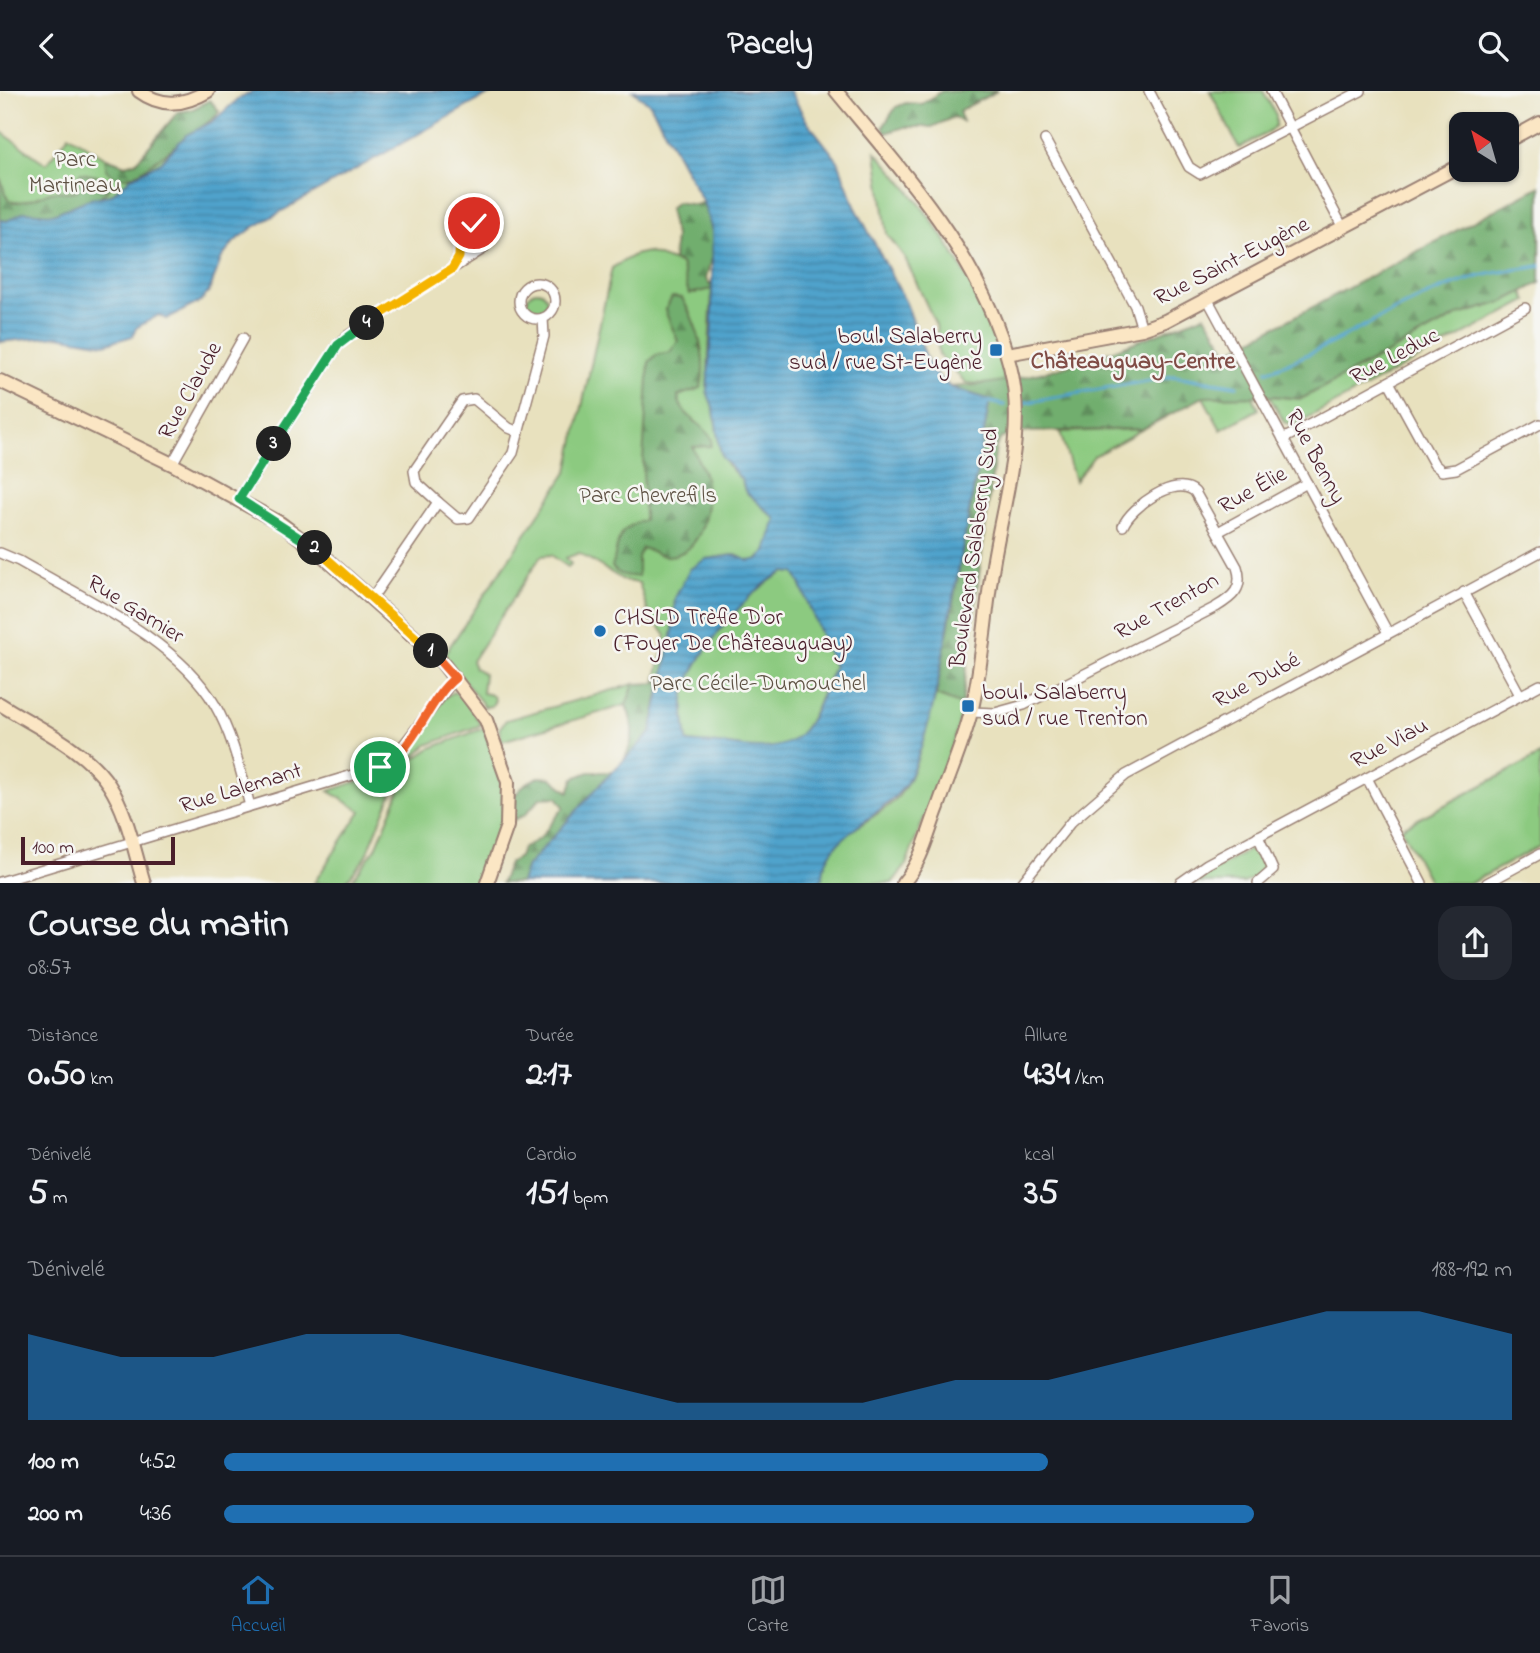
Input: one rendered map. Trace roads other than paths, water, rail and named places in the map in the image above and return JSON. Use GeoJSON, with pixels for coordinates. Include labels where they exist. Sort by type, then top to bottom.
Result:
{"type":"FeatureCollection","features":[{"type":"Feature","properties":{"kind":"street"},"geometry":{"type":"LineString","coordinates":[[139,91],[151,99],[170,103],[191,100],[208,91]]}},
{"type":"Feature","properties":{"kind":"street","name":"Boulevard Salaberry Sud"},"geometry":{"type":"LineString","coordinates":[[836,91],[947,228],[984,295],[1007,354],[1013,387],[1013,446],[971,712],[918,860],[903,883]]}},
{"type":"Feature","properties":{"kind":"street"},"geometry":{"type":"LineString","coordinates":[[1149,91],[1189,167],[1196,173],[1207,172],[1362,91]]}},
{"type":"Feature","properties":{"kind":"street"},"geometry":{"type":"LineString","coordinates":[[1271,91],[1343,228]]}},
{"type":"Feature","properties":{"kind":"street"},"geometry":{"type":"LineString","coordinates":[[1519,134],[1540,123]]}},
{"type":"Feature","properties":{"kind":"street"},"geometry":{"type":"LineString","coordinates":[[1045,141],[1135,306],[1142,329]]}},
{"type":"Feature","properties":{"kind":"street","name":"Rue Saint-Eugène"},"geometry":{"type":"LineString","coordinates":[[1007,354],[1142,329],[1209,300],[1449,171]]}},
{"type":"Feature","properties":{"kind":"street"},"geometry":{"type":"LineString","coordinates":[[239,499],[338,345],[347,336],[452,269],[483,249],[488,239],[481,225],[471,224],[462,230],[459,257],[452,269]]}},
{"type":"Feature","properties":{"kind":"street"},"geometry":{"type":"LineString","coordinates":[[519,432],[509,428],[474,399],[461,401],[414,471],[416,482],[458,519],[469,518],[513,453],[519,432],[544,336],[543,318],[553,307],[554,296],[548,287],[536,283],[524,289],[520,306],[530,318],[543,318]]}},
{"type":"Feature","properties":{"kind":"street","name":"Rue Benny"},"geometry":{"type":"LineString","coordinates":[[1209,300],[1388,633]]}},
{"type":"Feature","properties":{"kind":"street","name":"Rue Leduc"},"geometry":{"type":"LineString","coordinates":[[1283,439],[1525,308]]}},
{"type":"Feature","properties":{"kind":"street","name":"Rue Claude"},"geometry":{"type":"LineString","coordinates":[[172,464],[243,338]]}},
{"type":"Feature","properties":{"kind":"street"},"geometry":{"type":"LineString","coordinates":[[0,381],[172,464],[239,499],[300,536],[441,661],[486,720],[508,782],[507,826],[487,883]]}},
{"type":"Feature","properties":{"kind":"street"},"geometry":{"type":"LineString","coordinates":[[1389,382],[1434,464],[1442,471],[1456,469],[1540,424]]}},
{"type":"Feature","properties":{"kind":"street","name":"Rue Élie"},"geometry":{"type":"LineString","coordinates":[[1218,532],[1307,483]]}},
{"type":"Feature","properties":{"kind":"street","name":"Rue Trenton"},"geometry":{"type":"LineString","coordinates":[[971,712],[995,713],[1030,702],[1228,599],[1238,587],[1239,572],[1195,492],[1185,485],[1173,487],[1138,506],[1130,512],[1123,526]]}},
{"type":"Feature","properties":{"kind":"street"},"geometry":{"type":"LineString","coordinates":[[372,598],[438,502]]}},
{"type":"Feature","properties":{"kind":"street","name":"Rue Dubé"},"geometry":{"type":"LineString","coordinates":[[1022,883],[1071,822],[1126,775],[1540,552]]}},
{"type":"Feature","properties":{"kind":"street","name":"Rue Garnier"},"geometry":{"type":"LineString","coordinates":[[0,554],[19,561],[131,627],[183,664],[216,706],[234,752],[250,806]]}},
{"type":"Feature","properties":{"kind":"street"},"geometry":{"type":"LineString","coordinates":[[1464,593],[1520,695]]}},
{"type":"Feature","properties":{"kind":"street","name":"Rue Lalemant"},"geometry":{"type":"LineString","coordinates":[[0,882],[392,762],[441,692],[455,678]]}},
{"type":"Feature","properties":{"kind":"street","name":"Rue Viau"},"geometry":{"type":"LineString","coordinates":[[1180,883],[1258,836],[1540,685]]}},
{"type":"Feature","properties":{"kind":"street"},"geometry":{"type":"LineString","coordinates":[[0,704],[76,753],[102,775],[119,803],[144,883]]}},
{"type":"Feature","properties":{"kind":"street"},"geometry":{"type":"LineString","coordinates":[[1367,778],[1422,883]]}},
{"type":"Feature","properties":{"kind":"street"},"geometry":{"type":"LineString","coordinates":[[1258,836],[1273,870],[1258,883]]}},
{"type":"Feature","properties":{"kind":"street"},"geometry":{"type":"LineString","coordinates":[[1487,883],[1540,854]]}},
{"type":"Feature","properties":{"kind":"water"},"geometry":{"type":"Polygon","coordinates":[[[253,91],[501,91],[484,97],[254,227],[234,242],[221,259],[209,292],[200,302],[166,319],[159,315],[136,328],[133,336],[105,344],[58,336],[0,342],[0,220],[7,221],[24,212],[53,214],[92,198],[111,195],[132,177],[161,162],[186,135],[212,122],[238,99],[253,91]]]}},
{"type":"Feature","properties":{"kind":"water"},"geometry":{"type":"Polygon","coordinates":[[[633,91],[790,91],[806,120],[838,161],[855,206],[906,303],[931,370],[950,387],[990,400],[940,673],[918,756],[902,789],[845,836],[834,849],[826,863],[823,878],[817,883],[521,883],[527,866],[605,779],[651,733],[673,631],[675,598],[690,569],[706,559],[735,555],[749,561],[759,559],[766,551],[776,519],[745,491],[742,480],[722,457],[714,410],[707,391],[712,324],[712,231],[703,202],[650,104],[633,91]],[[784,572],[755,592],[725,624],[699,660],[684,697],[687,741],[754,748],[774,747],[800,734],[809,722],[834,667],[794,573],[784,572]]]}},
{"type":"Feature","properties":{"kind":"waterway"},"geometry":{"type":"LineString","coordinates":[[1267,371],[1320,349],[1397,309],[1449,286],[1485,275],[1540,266]]}},
{"type":"Feature","properties":{"kind":"waterway"},"geometry":{"type":"LineString","coordinates":[[1022,403],[1174,376],[1237,386]]}},
{"type":"Feature","properties":{"kind":"waterway"},"geometry":{"type":"LineString","coordinates":[[986,401],[1004,405]]}},
{"type":"Feature","properties":{"kind":"place","name":"boul. Salaberry sud / rue St-Eugène"},"geometry":{"type":"Point","coordinates":[996,350]}},
{"type":"Feature","properties":{"kind":"place","name":"CHSLD Trèfle D'or (Foyer De Châteauguay)"},"geometry":{"type":"Point","coordinates":[600,631]}},
{"type":"Feature","properties":{"kind":"place","name":"boul. Salaberry sud / rue Trenton"},"geometry":{"type":"Point","coordinates":[968,706]}},
{"type":"Feature","properties":{"kind":"district","name":"Châteauguay-Centre"},"geometry":{"type":"Point","coordinates":[1133,362]}},
{"type":"Feature","properties":{"kind":"park label","name":"Parc Martineau"},"geometry":{"type":"Point","coordinates":[75,173]}},
{"type":"Feature","properties":{"kind":"park label","name":"Parc Chevrefils"},"geometry":{"type":"Point","coordinates":[648,496]}},
{"type":"Feature","properties":{"kind":"park label","name":"Parc Cécile-Dumouchel"},"geometry":{"type":"Point","coordinates":[758,684]}}]}
